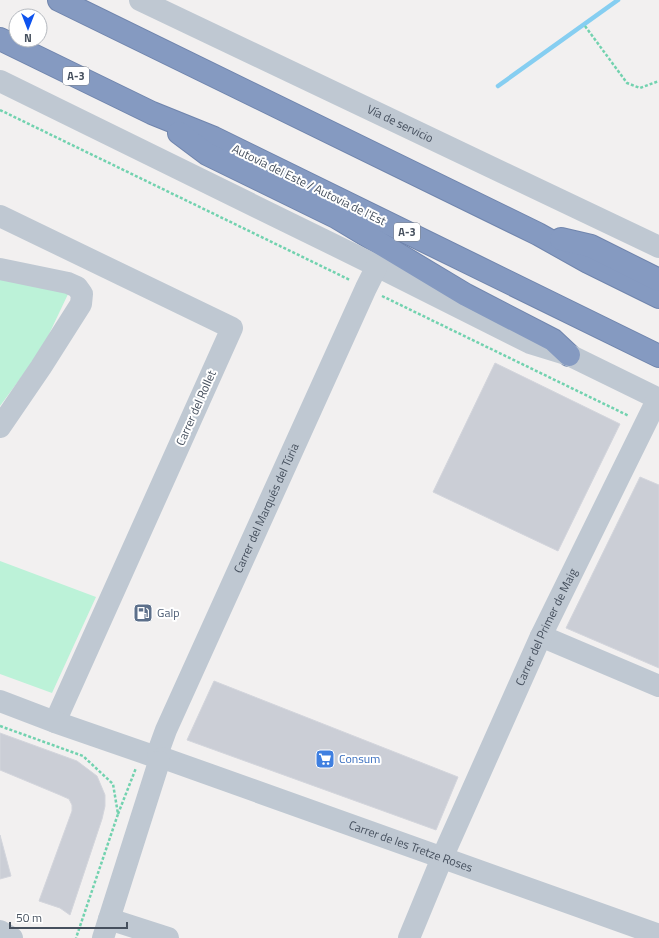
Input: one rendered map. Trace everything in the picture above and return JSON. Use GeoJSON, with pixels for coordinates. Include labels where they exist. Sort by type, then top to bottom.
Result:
{"type":"FeatureCollection","features":[{"type":"Feature","properties":{"kind":"highway"},"geometry":{"type":"LineString","coordinates":[[58,0],[538,234],[588,262],[659,297]]}},
{"type":"Feature","properties":{"kind":"highway","name":"Autovía del Este / Autovia de l'Est"},"geometry":{"type":"LineString","coordinates":[[0,39],[152,113],[214,138],[659,356]]}},
{"type":"Feature","properties":{"kind":"highway"},"geometry":{"type":"LineString","coordinates":[[152,113],[207,154],[336,217],[466,295],[553,340],[569,355]]}},
{"type":"Feature","properties":{"kind":"highway"},"geometry":{"type":"LineString","coordinates":[[538,234],[591,246],[659,280]]}},
{"type":"Feature","properties":{"kind":"street","name":"Vía de servicio"},"geometry":{"type":"LineString","coordinates":[[140,0],[659,247]]}},
{"type":"Feature","properties":{"kind":"street"},"geometry":{"type":"LineString","coordinates":[[0,81],[377,266],[530,343],[569,355],[658,399]]}},
{"type":"Feature","properties":{"kind":"street","name":"Carrer del Rollet"},"geometry":{"type":"LineString","coordinates":[[0,216],[232,328],[55,722]]}},
{"type":"Feature","properties":{"kind":"street","name":"Carrer del Marqués del Túria"},"geometry":{"type":"LineString","coordinates":[[106,928],[155,756],[377,266]]}},
{"type":"Feature","properties":{"kind":"street"},"geometry":{"type":"LineString","coordinates":[[0,269],[68,284],[77,287],[82,294],[81,304],[41,367],[0,427]]}},
{"type":"Feature","properties":{"kind":"street","name":"Carrer del Primer de Maig"},"geometry":{"type":"LineString","coordinates":[[409,938],[442,858],[541,636],[658,399]]}},
{"type":"Feature","properties":{"kind":"street"},"geometry":{"type":"LineString","coordinates":[[541,636],[659,686]]}},
{"type":"Feature","properties":{"kind":"street","name":"Carrer de les Tretze Roses"},"geometry":{"type":"LineString","coordinates":[[0,701],[55,722],[659,935]]}},
{"type":"Feature","properties":{"kind":"street"},"geometry":{"type":"LineString","coordinates":[[106,928],[168,938]]}},
{"type":"Feature","properties":{"kind":"street"},"geometry":{"type":"LineString","coordinates":[[0,932],[12,938]]}},
{"type":"Feature","properties":{"kind":"path"},"geometry":{"type":"LineString","coordinates":[[585,26],[627,83],[640,88],[659,81]]}},
{"type":"Feature","properties":{"kind":"path"},"geometry":{"type":"LineString","coordinates":[[0,110],[630,417]]}},
{"type":"Feature","properties":{"kind":"path"},"geometry":{"type":"LineString","coordinates":[[0,726],[83,756],[112,784],[118,814]]}},
{"type":"Feature","properties":{"kind":"path"},"geometry":{"type":"LineString","coordinates":[[76,938],[118,814],[155,756]]}},
{"type":"Feature","properties":{"kind":"green space"},"geometry":{"type":"Polygon","coordinates":[[[0,276],[69,292],[42,349],[0,406],[0,276]]]}},
{"type":"Feature","properties":{"kind":"green space"},"geometry":{"type":"Polygon","coordinates":[[[0,561],[96,597],[52,693],[0,674],[0,561]]]}},
{"type":"Feature","properties":{"kind":"building"},"geometry":{"type":"Polygon","coordinates":[[[495,363],[620,424],[558,551],[433,492],[495,363]]]}},
{"type":"Feature","properties":{"kind":"building"},"geometry":{"type":"Polygon","coordinates":[[[640,477],[659,485],[659,668],[566,628],[640,477]]]}},
{"type":"Feature","properties":{"kind":"building","name":"Consum"},"geometry":{"type":"Polygon","coordinates":[[[214,681],[458,777],[436,830],[187,740],[214,681]]]}},
{"type":"Feature","properties":{"kind":"building"},"geometry":{"type":"Polygon","coordinates":[[[0,733],[77,761],[97,776],[105,795],[105,806],[102,819],[70,915],[60,908],[39,901],[72,811],[72,805],[69,799],[0,770],[0,733]]]}},
{"type":"Feature","properties":{"kind":"building"},"geometry":{"type":"Polygon","coordinates":[[[0,835],[11,876],[0,879],[0,835]]]}},
{"type":"Feature","properties":{"kind":"waterway"},"geometry":{"type":"LineString","coordinates":[[498,86],[618,0]]}},
{"type":"Feature","properties":{"kind":"place","name":"Galp"},"geometry":{"type":"Point","coordinates":[143,613]}},
{"type":"Feature","properties":{"kind":"place","name":"Consum"},"geometry":{"type":"Point","coordinates":[325,759]}}]}
